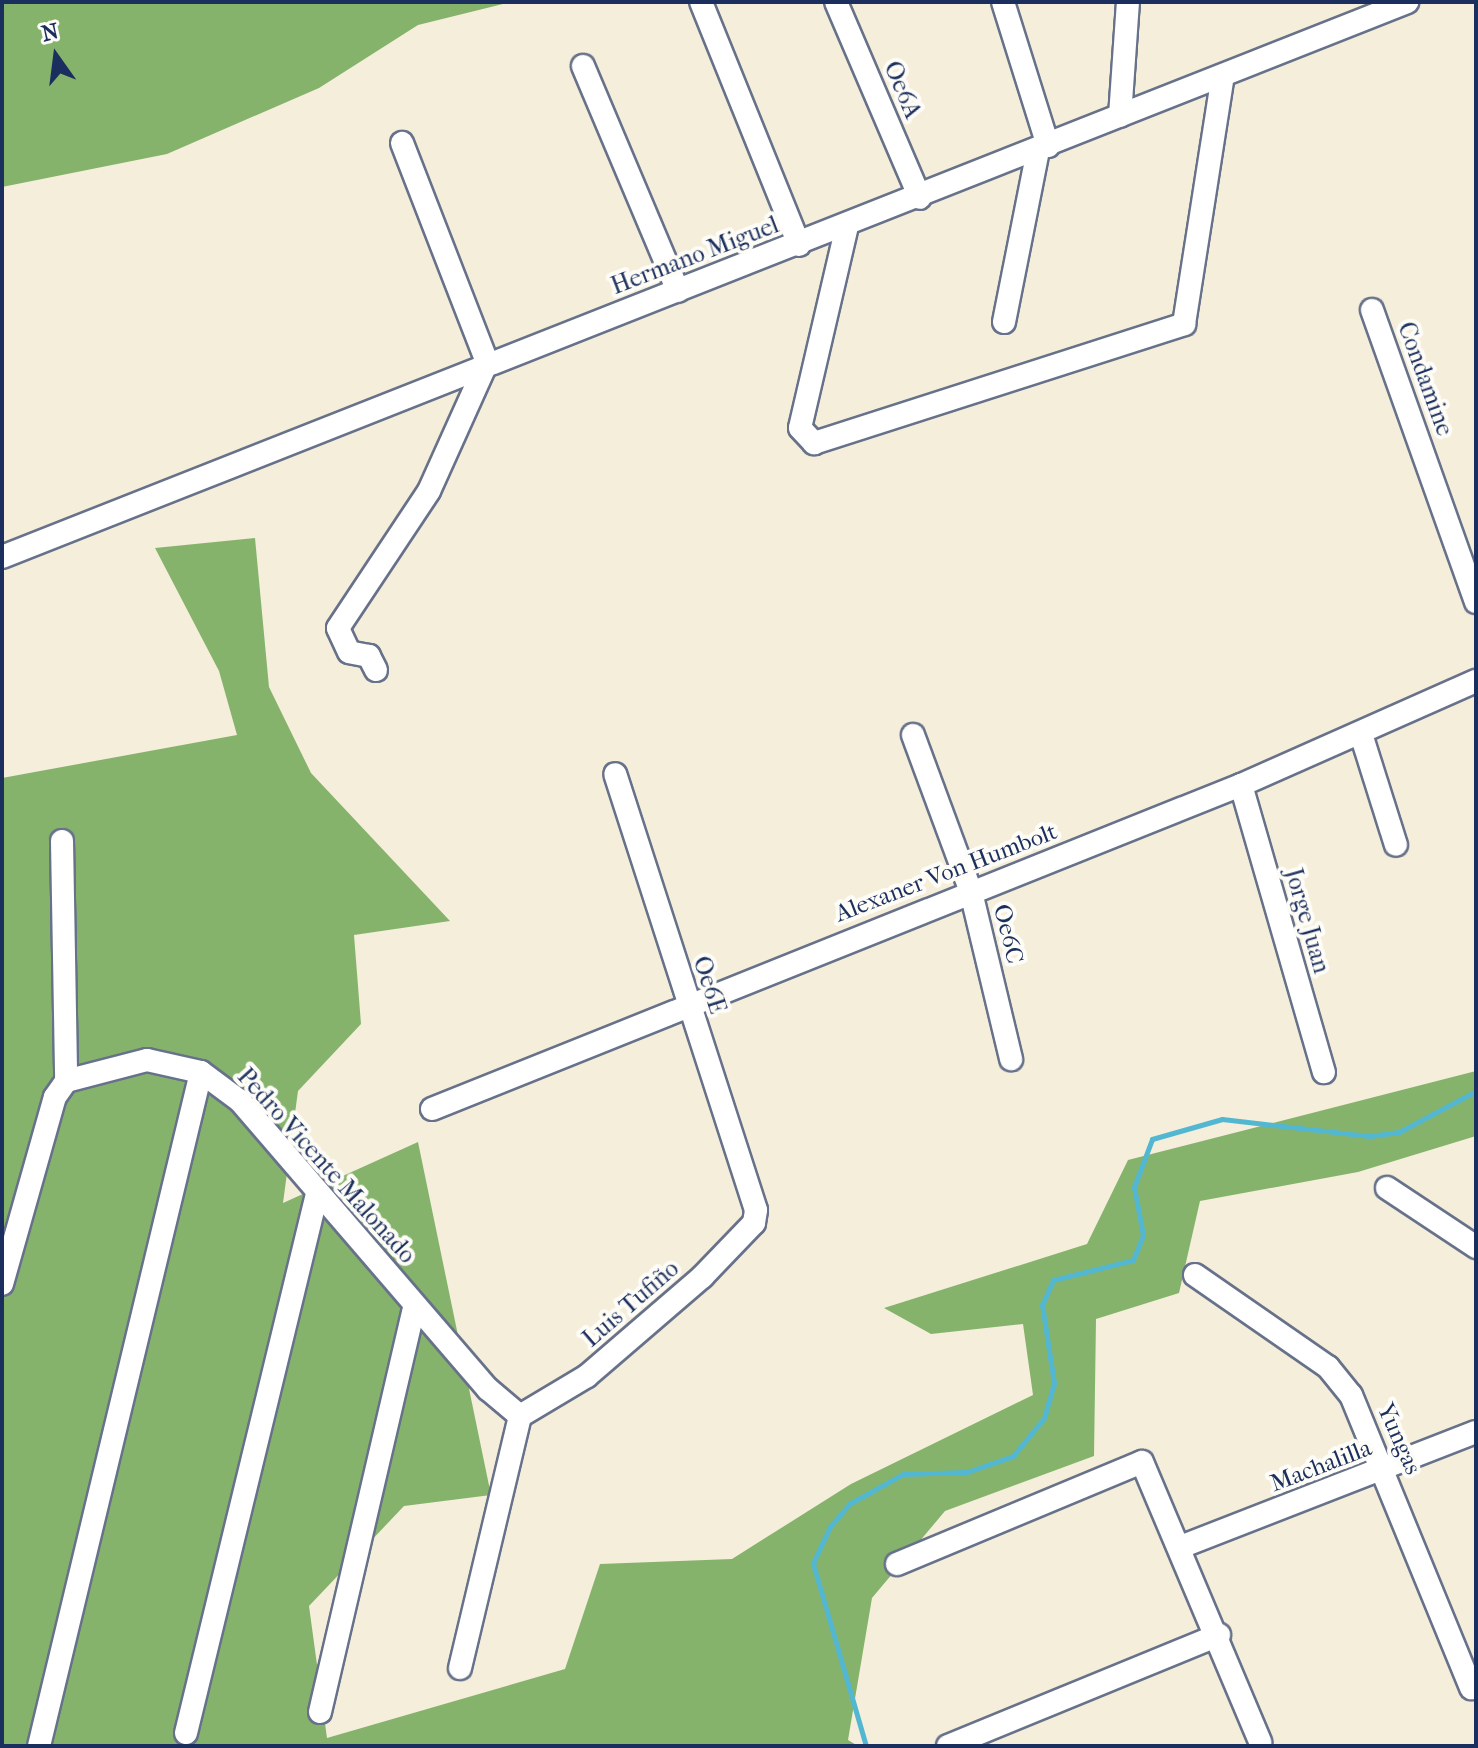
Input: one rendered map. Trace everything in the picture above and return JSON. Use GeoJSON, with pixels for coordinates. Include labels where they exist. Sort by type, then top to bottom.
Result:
{"type":"FeatureCollection","features":[{"type":"Feature","properties":{"kind":"street"},"geometry":{"type":"LineString","coordinates":[[701,2],[799,245]]}},
{"type":"Feature","properties":{"kind":"street","name":"Oe6A"},"geometry":{"type":"LineString","coordinates":[[836,2],[920,198]]}},
{"type":"Feature","properties":{"kind":"street"},"geometry":{"type":"LineString","coordinates":[[1003,2],[1043,148],[1004,322]]}},
{"type":"Feature","properties":{"kind":"street"},"geometry":{"type":"LineString","coordinates":[[1120,116],[1128,2]]}},
{"type":"Feature","properties":{"kind":"street","name":"Hermano Miguel"},"geometry":{"type":"LineString","coordinates":[[2,557],[487,362],[920,198],[1407,2]]}},
{"type":"Feature","properties":{"kind":"street"},"geometry":{"type":"LineString","coordinates":[[583,66],[678,291]]}},
{"type":"Feature","properties":{"kind":"street"},"geometry":{"type":"LineString","coordinates":[[847,226],[800,428],[814,443],[1184,324],[1223,76]]}},
{"type":"Feature","properties":{"kind":"street"},"geometry":{"type":"LineString","coordinates":[[376,670],[369,656],[340,643],[338,628],[429,491],[487,362],[402,143]]}},
{"type":"Feature","properties":{"kind":"street","name":"Condamine"},"geometry":{"type":"LineString","coordinates":[[1372,310],[1476,602]]}},
{"type":"Feature","properties":{"kind":"street","name":"Alexaner Von Humbolt"},"geometry":{"type":"LineString","coordinates":[[432,1109],[687,1001],[1241,785],[1476,681]]}},
{"type":"Feature","properties":{"kind":"street"},"geometry":{"type":"LineString","coordinates":[[1361,734],[1396,845]]}},
{"type":"Feature","properties":{"kind":"street","name":"Oe6C"},"geometry":{"type":"LineString","coordinates":[[913,735],[971,892],[1011,1059]]}},
{"type":"Feature","properties":{"kind":"street","name":"Oe6E"},"geometry":{"type":"LineString","coordinates":[[615,774],[756,1210]]}},
{"type":"Feature","properties":{"kind":"street","name":"Jorge Juan"},"geometry":{"type":"LineString","coordinates":[[1241,785],[1324,1072]]}},
{"type":"Feature","properties":{"kind":"street"},"geometry":{"type":"LineString","coordinates":[[2,1284],[55,1097],[66,1081],[62,841]]}},
{"type":"Feature","properties":{"kind":"street","name":"Pedro Vicente Malonado"},"geometry":{"type":"LineString","coordinates":[[66,1081],[147,1060],[201,1072],[240,1101],[415,1305],[520,1416]]}},
{"type":"Feature","properties":{"kind":"street"},"geometry":{"type":"LineString","coordinates":[[39,1746],[201,1072]]}},
{"type":"Feature","properties":{"kind":"street"},"geometry":{"type":"LineString","coordinates":[[1387,1188],[1476,1247]]}},
{"type":"Feature","properties":{"kind":"street"},"geometry":{"type":"LineString","coordinates":[[186,1733],[317,1194]]}},
{"type":"Feature","properties":{"kind":"street","name":"Luis Tufiño"},"geometry":{"type":"LineString","coordinates":[[520,1416],[587,1376],[702,1277],[754,1223],[756,1210]]}},
{"type":"Feature","properties":{"kind":"street","name":"Yungas"},"geometry":{"type":"LineString","coordinates":[[1195,1275],[1328,1367],[1351,1395],[1385,1469],[1471,1688]]}},
{"type":"Feature","properties":{"kind":"street"},"geometry":{"type":"LineString","coordinates":[[320,1712],[415,1305]]}},
{"type":"Feature","properties":{"kind":"street"},"geometry":{"type":"LineString","coordinates":[[460,1668],[520,1416]]}},
{"type":"Feature","properties":{"kind":"street","name":"Machalilla"},"geometry":{"type":"LineString","coordinates":[[1183,1546],[1476,1432]]}},
{"type":"Feature","properties":{"kind":"street"},"geometry":{"type":"LineString","coordinates":[[897,1564],[1128,1462],[1150,1470],[1260,1742]]}},
{"type":"Feature","properties":{"kind":"street"},"geometry":{"type":"LineString","coordinates":[[948,1746],[1219,1635]]}},
{"type":"Feature","properties":{"kind":"green space"},"geometry":{"type":"Polygon","coordinates":[[[2,2],[511,2],[418,25],[319,88],[167,154],[2,187],[2,2]]]}},
{"type":"Feature","properties":{"kind":"green space"},"geometry":{"type":"Polygon","coordinates":[[[255,538],[269,687],[311,773],[450,921],[354,935],[361,1024],[298,1091],[283,1203],[418,1142],[491,1495],[404,1506],[309,1606],[327,1738],[565,1669],[600,1564],[732,1559],[851,1484],[1033,1395],[1023,1324],[931,1334],[884,1308],[1087,1244],[1128,1160],[1476,1071],[1476,1136],[1358,1172],[1200,1201],[1179,1293],[1096,1319],[1094,1456],[945,1511],[872,1598],[848,1740],[858,1746],[2,1746],[2,778],[237,735],[219,671],[155,548],[255,538]]]}},
{"type":"Feature","properties":{"kind":"waterway"},"geometry":{"type":"LineString","coordinates":[[866,1746],[813,1563],[829,1528],[849,1504],[903,1474],[967,1472],[1013,1456],[1044,1418],[1054,1383],[1042,1305],[1053,1280],[1133,1260],[1143,1235],[1134,1187],[1152,1139],[1222,1119],[1370,1136],[1399,1132],[1476,1091]]}}]}
